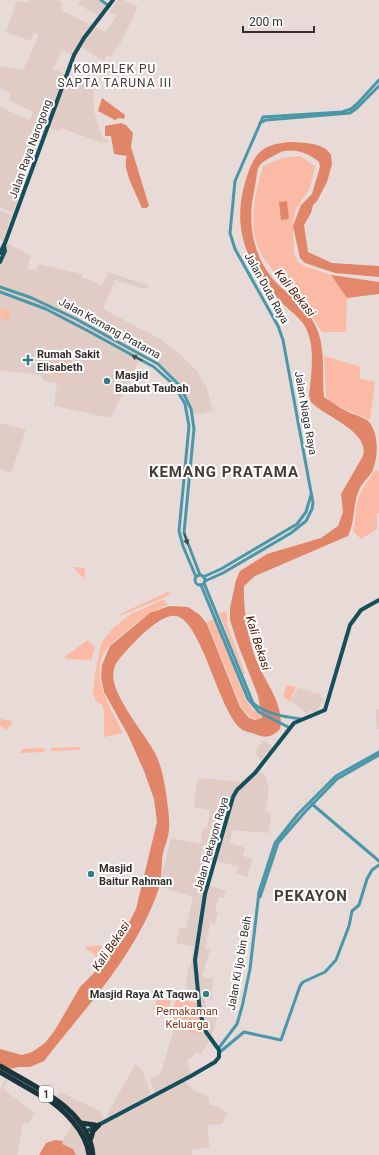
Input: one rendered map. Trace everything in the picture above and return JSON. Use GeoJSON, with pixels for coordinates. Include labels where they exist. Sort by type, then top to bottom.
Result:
{"type":"FeatureCollection","features":[{"type":"Feature","properties":{"kind":"highway","name":"1"},"geometry":{"type":"LineString","coordinates":[[0,1066],[3,1072],[55,1104],[73,1122],[84,1139],[91,1155]]}},
{"type":"Feature","properties":{"kind":"highway","name":"1"},"geometry":{"type":"LineString","coordinates":[[3,1072],[65,1106],[81,1123],[91,1140],[91,1155]]}},
{"type":"Feature","properties":{"kind":"highway"},"geometry":{"type":"LineString","coordinates":[[73,1122],[86,1131],[91,1155]]}},
{"type":"Feature","properties":{"kind":"highway"},"geometry":{"type":"LineString","coordinates":[[81,1123],[97,1125]]}},
{"type":"Feature","properties":{"kind":"highway"},"geometry":{"type":"LineString","coordinates":[[91,1140],[92,1130],[97,1125]]}},
{"type":"Feature","properties":{"kind":"main road","name":"Jalan Raya Narogong"},"geometry":{"type":"LineString","coordinates":[[0,253],[4,246],[74,55],[84,38],[113,0]]}},
{"type":"Feature","properties":{"kind":"main road","name":"Jalan Raya Narogong"},"geometry":{"type":"LineString","coordinates":[[0,262],[4,251],[4,246]]}},
{"type":"Feature","properties":{"kind":"main road","name":"Jalan Pekayon Raya"},"geometry":{"type":"LineString","coordinates":[[219,1050],[206,1032],[200,1013],[195,968],[196,947],[205,894],[234,795],[242,784],[255,773],[294,723],[325,710],[352,621],[361,610],[379,600]]}},
{"type":"Feature","properties":{"kind":"main road"},"geometry":{"type":"LineString","coordinates":[[86,1131],[215,1062],[219,1050]]}},
{"type":"Feature","properties":{"kind":"street"},"geometry":{"type":"LineString","coordinates":[[101,0],[109,6]]}},
{"type":"Feature","properties":{"kind":"street"},"geometry":{"type":"LineString","coordinates":[[260,123],[266,120],[333,114],[351,109],[378,83]]}},
{"type":"Feature","properties":{"kind":"street"},"geometry":{"type":"LineString","coordinates":[[260,123],[262,118],[267,116],[333,114]]}},
{"type":"Feature","properties":{"kind":"street","name":"Jalan Duta Raya"},"geometry":{"type":"LineString","coordinates":[[260,123],[234,185],[230,233],[235,249],[282,336]]}},
{"type":"Feature","properties":{"kind":"street","name":"Jalan Kemang Pratama"},"geometry":{"type":"LineString","coordinates":[[0,287],[32,298],[64,312],[158,364],[173,377],[185,394],[191,409],[194,429],[184,528],[186,540],[200,575]]}},
{"type":"Feature","properties":{"kind":"street","name":"Jalan Kemang Pratama"},"geometry":{"type":"LineString","coordinates":[[0,292],[30,303],[74,323],[154,367],[174,385],[183,400],[189,418],[189,434],[179,531],[183,546],[196,577],[195,582],[203,583]]}},
{"type":"Feature","properties":{"kind":"street"},"geometry":{"type":"LineString","coordinates":[[12,296],[14,292]]}},
{"type":"Feature","properties":{"kind":"street"},"geometry":{"type":"LineString","coordinates":[[30,303],[32,298]]}},
{"type":"Feature","properties":{"kind":"street"},"geometry":{"type":"LineString","coordinates":[[62,317],[64,312]]}},
{"type":"Feature","properties":{"kind":"street"},"geometry":{"type":"LineString","coordinates":[[74,323],[76,319]]}},
{"type":"Feature","properties":{"kind":"street","name":"Jalan Niaga Raya"},"geometry":{"type":"LineString","coordinates":[[203,583],[223,573],[303,525],[312,509],[312,494],[282,336]]}},
{"type":"Feature","properties":{"kind":"street"},"geometry":{"type":"LineString","coordinates":[[204,577],[221,569],[297,524],[306,512],[312,494]]}},
{"type":"Feature","properties":{"kind":"street"},"geometry":{"type":"LineString","coordinates":[[196,577],[200,575],[204,577]]}},
{"type":"Feature","properties":{"kind":"street"},"geometry":{"type":"LineString","coordinates":[[204,577],[203,583],[246,696],[259,712],[290,728]]}},
{"type":"Feature","properties":{"kind":"street"},"geometry":{"type":"LineString","coordinates":[[203,583],[249,696],[257,707],[287,717],[301,719]]}},
{"type":"Feature","properties":{"kind":"street"},"geometry":{"type":"LineString","coordinates":[[287,717],[294,723]]}},
{"type":"Feature","properties":{"kind":"street","name":"Jalan Ki Ijo bin Beih"},"geometry":{"type":"LineString","coordinates":[[219,1050],[237,1024],[242,1007],[250,969],[261,884],[273,847],[336,776],[379,754]]}},
{"type":"Feature","properties":{"kind":"street"},"geometry":{"type":"LineString","coordinates":[[311,803],[379,861]]}},
{"type":"Feature","properties":{"kind":"street"},"geometry":{"type":"LineString","coordinates":[[219,1050],[244,1032],[281,1040],[300,986],[303,982],[325,972],[336,960],[349,926],[352,911],[359,905],[367,879],[372,870],[379,865]]}},
{"type":"Feature","properties":{"kind":"shaded area"},"geometry":{"type":"Polygon","coordinates":[[[29,0],[55,0],[62,2],[61,10],[105,32],[117,16],[109,12],[118,0],[124,0],[138,7],[121,42],[110,57],[107,55],[104,61],[81,47],[75,57],[62,50],[53,69],[86,83],[85,85],[93,88],[94,111],[102,137],[111,141],[102,143],[61,128],[59,131],[44,126],[13,213],[0,207],[0,107],[30,120],[33,112],[8,100],[11,94],[0,88],[0,66],[23,70],[39,35],[34,33],[31,41],[6,32],[17,1],[28,3],[29,0]]]}},
{"type":"Feature","properties":{"kind":"shaded area"},"geometry":{"type":"Polygon","coordinates":[[[80,0],[101,0],[107,4],[98,16],[78,4],[80,0]]]}},
{"type":"Feature","properties":{"kind":"shaded area"},"geometry":{"type":"Polygon","coordinates":[[[102,98],[125,115],[124,119],[119,118],[115,120],[98,111],[102,98]]]}},
{"type":"Feature","properties":{"kind":"shaded area"},"geometry":{"type":"Polygon","coordinates":[[[121,123],[126,125],[133,133],[131,147],[149,206],[146,208],[142,208],[130,182],[126,167],[127,156],[114,154],[111,136],[105,136],[105,126],[121,123]]]}},
{"type":"Feature","properties":{"kind":"shaded area"},"geometry":{"type":"Polygon","coordinates":[[[291,142],[318,145],[328,151],[331,155],[332,164],[327,182],[317,201],[313,205],[311,213],[304,225],[308,252],[332,263],[379,266],[379,277],[335,273],[305,263],[300,258],[293,226],[301,205],[312,194],[320,167],[319,162],[315,159],[300,152],[284,151],[279,153],[261,164],[257,171],[251,219],[255,245],[259,257],[273,279],[301,305],[309,314],[315,325],[321,342],[324,397],[342,409],[367,420],[371,424],[377,444],[374,466],[372,472],[362,484],[358,492],[352,524],[348,536],[255,576],[244,586],[245,614],[251,644],[260,670],[280,711],[280,729],[273,735],[263,737],[240,728],[232,718],[224,703],[193,632],[185,621],[176,616],[170,616],[157,622],[143,633],[116,663],[113,678],[116,689],[128,712],[155,753],[165,787],[169,815],[169,829],[168,838],[163,853],[159,888],[138,935],[124,958],[93,1000],[44,1061],[30,1067],[19,1067],[0,1071],[0,1049],[22,1055],[32,1052],[45,1043],[55,1030],[80,987],[101,966],[122,936],[136,909],[157,822],[154,799],[144,771],[128,735],[104,692],[101,677],[102,665],[110,646],[150,613],[169,606],[188,607],[200,615],[207,624],[240,707],[249,718],[255,720],[262,718],[258,696],[230,620],[230,608],[236,580],[240,571],[267,554],[321,538],[338,526],[343,512],[341,494],[363,456],[363,447],[360,439],[345,425],[311,402],[309,396],[312,364],[311,348],[306,328],[304,324],[282,303],[259,274],[245,244],[241,229],[240,212],[242,195],[253,160],[262,150],[267,147],[291,142]]]}},
{"type":"Feature","properties":{"kind":"shaded area"},"geometry":{"type":"Polygon","coordinates":[[[287,201],[289,219],[281,220],[279,202],[287,201]]]}},
{"type":"Feature","properties":{"kind":"shaded area"},"geometry":{"type":"Polygon","coordinates":[[[0,210],[12,216],[3,240],[0,239],[0,210]]]}},
{"type":"Feature","properties":{"kind":"shaded area"},"geometry":{"type":"Polygon","coordinates":[[[7,243],[31,256],[27,268],[35,271],[38,264],[82,274],[82,277],[102,285],[108,272],[150,286],[144,289],[115,280],[103,309],[160,339],[178,352],[197,371],[206,386],[213,411],[194,415],[182,387],[159,363],[147,356],[138,363],[111,418],[54,406],[57,383],[44,381],[40,375],[0,370],[0,261],[7,243]]]}},
{"type":"Feature","properties":{"kind":"shaded area"},"geometry":{"type":"Polygon","coordinates":[[[331,275],[379,282],[379,294],[347,298],[331,275]]]}},
{"type":"Feature","properties":{"kind":"shaded area"},"geometry":{"type":"Polygon","coordinates":[[[0,423],[26,430],[11,473],[0,469],[0,423]]]}},
{"type":"Feature","properties":{"kind":"shaded area"},"geometry":{"type":"Polygon","coordinates":[[[298,688],[312,692],[307,708],[313,692],[321,694],[321,697],[324,699],[317,711],[313,712],[310,710],[307,714],[291,701],[298,688]]]}},
{"type":"Feature","properties":{"kind":"shaded area"},"geometry":{"type":"Polygon","coordinates":[[[375,709],[379,709],[379,729],[377,729],[375,709]]]}},
{"type":"Feature","properties":{"kind":"shaded area"},"geometry":{"type":"Polygon","coordinates":[[[264,740],[273,747],[261,761],[254,752],[264,740]]]}},
{"type":"Feature","properties":{"kind":"shaded area"},"geometry":{"type":"Polygon","coordinates":[[[256,769],[265,775],[269,790],[266,812],[271,813],[268,833],[232,830],[230,843],[245,848],[243,856],[253,859],[247,877],[236,873],[238,867],[217,861],[210,886],[226,891],[224,898],[219,897],[215,910],[218,912],[215,924],[210,923],[205,949],[210,950],[202,976],[213,979],[212,1000],[205,999],[205,1005],[209,1007],[209,1014],[217,1015],[215,1027],[210,1040],[201,1054],[195,1052],[192,1058],[187,1060],[191,1076],[184,1080],[195,1091],[208,1096],[210,1105],[218,1106],[228,1113],[222,1124],[208,1125],[209,1148],[192,1149],[192,1155],[93,1155],[91,1140],[93,1131],[109,1117],[107,1115],[136,1063],[137,1067],[141,1068],[152,1096],[155,1094],[150,1079],[160,1075],[174,1029],[202,1034],[195,991],[186,989],[188,967],[190,967],[194,947],[176,943],[180,927],[186,928],[193,897],[159,886],[171,838],[200,844],[204,827],[207,827],[210,810],[194,807],[197,781],[203,778],[241,782],[256,769]]]}},
{"type":"Feature","properties":{"kind":"shaded area"},"geometry":{"type":"Polygon","coordinates":[[[5,1079],[8,1081],[3,1089],[34,1113],[29,1123],[23,1123],[17,1155],[0,1155],[0,1091],[5,1079]]]}},
{"type":"Feature","properties":{"kind":"shaded area"},"geometry":{"type":"Polygon","coordinates":[[[60,1092],[100,1111],[104,1120],[95,1125],[81,1123],[57,1101],[60,1092]]]}},
{"type":"Feature","properties":{"kind":"shaded area"},"geometry":{"type":"Polygon","coordinates":[[[73,1122],[78,1129],[89,1155],[39,1155],[46,1143],[55,1140],[63,1141],[73,1122]]]}},
{"type":"Feature","properties":{"kind":"shaded area"},"geometry":{"type":"Polygon","coordinates":[[[55,1140],[63,1141],[62,1144],[73,1149],[76,1155],[39,1155],[46,1143],[55,1140]]]}},
{"type":"Feature","properties":{"kind":"green space"},"geometry":{"type":"Polygon","coordinates":[[[300,156],[315,166],[310,188],[296,209],[293,222],[294,253],[298,262],[304,266],[331,275],[347,298],[346,332],[322,332],[302,304],[265,260],[255,238],[253,226],[255,201],[263,166],[282,158],[300,156]]]}},
{"type":"Feature","properties":{"kind":"green space"},"geometry":{"type":"Polygon","coordinates":[[[2,308],[11,311],[8,321],[0,318],[2,308]]]}},
{"type":"Feature","properties":{"kind":"green space"},"geometry":{"type":"Polygon","coordinates":[[[60,355],[70,359],[62,377],[52,372],[60,355]]]}},
{"type":"Feature","properties":{"kind":"green space"},"geometry":{"type":"Polygon","coordinates":[[[324,356],[361,367],[359,378],[375,382],[370,420],[333,404],[326,396],[324,356]]]}},
{"type":"Feature","properties":{"kind":"green space"},"geometry":{"type":"Polygon","coordinates":[[[376,469],[379,472],[379,513],[377,514],[377,529],[361,539],[353,531],[358,498],[362,489],[376,469]]]}},
{"type":"Feature","properties":{"kind":"green space"},"geometry":{"type":"Polygon","coordinates":[[[73,567],[85,568],[84,579],[73,567]]]}},
{"type":"Feature","properties":{"kind":"green space"},"geometry":{"type":"Polygon","coordinates":[[[168,592],[170,595],[122,615],[120,614],[168,592]]]}},
{"type":"Feature","properties":{"kind":"green space"},"geometry":{"type":"Polygon","coordinates":[[[164,599],[167,605],[149,614],[135,624],[110,645],[103,655],[100,666],[100,678],[107,701],[123,733],[104,737],[104,711],[102,705],[96,701],[93,694],[101,643],[114,627],[131,614],[164,599]]]}},
{"type":"Feature","properties":{"kind":"green space"},"geometry":{"type":"Polygon","coordinates":[[[227,611],[227,624],[245,674],[243,674],[219,613],[227,611]]]}},
{"type":"Feature","properties":{"kind":"green space"},"geometry":{"type":"Polygon","coordinates":[[[214,619],[246,700],[252,709],[261,714],[261,718],[259,720],[250,717],[241,707],[207,622],[214,619]]]}},
{"type":"Feature","properties":{"kind":"green space"},"geometry":{"type":"Polygon","coordinates":[[[88,640],[95,647],[91,660],[68,659],[64,657],[88,640]]]}},
{"type":"Feature","properties":{"kind":"green space"},"geometry":{"type":"Polygon","coordinates":[[[287,685],[296,687],[290,702],[283,696],[287,685]]]}},
{"type":"Feature","properties":{"kind":"green space"},"geometry":{"type":"Polygon","coordinates":[[[0,719],[12,721],[12,724],[6,730],[0,725],[0,719]]]}},
{"type":"Feature","properties":{"kind":"green space"},"geometry":{"type":"Polygon","coordinates":[[[80,747],[80,750],[51,751],[51,748],[80,747]]]}},
{"type":"Feature","properties":{"kind":"green space"},"geometry":{"type":"Polygon","coordinates":[[[43,748],[45,750],[44,752],[19,753],[23,749],[43,748]]]}},
{"type":"Feature","properties":{"kind":"green space"},"geometry":{"type":"Polygon","coordinates":[[[101,945],[102,947],[97,957],[84,947],[101,945]]]}},
{"type":"Feature","properties":{"kind":"green space"},"geometry":{"type":"Polygon","coordinates":[[[158,997],[171,1001],[167,1013],[154,1009],[158,997]]]}},
{"type":"Feature","properties":{"kind":"green space","name":"Pemakaman Keluarga"},"geometry":{"type":"Polygon","coordinates":[[[176,998],[197,1003],[202,1035],[170,1027],[175,1011],[173,1010],[176,998]]]}},
{"type":"Feature","properties":{"kind":"place","name":"Rumah Sakit Elisabeth"},"geometry":{"type":"Point","coordinates":[28,360]}},
{"type":"Feature","properties":{"kind":"place","name":"Masjid Baabut Taubah"},"geometry":{"type":"Point","coordinates":[107,381]}},
{"type":"Feature","properties":{"kind":"place","name":"Masjid Baitur Rahman"},"geometry":{"type":"Point","coordinates":[91,874]}},
{"type":"Feature","properties":{"kind":"place","name":"Masjid Raya At Taqwa"},"geometry":{"type":"Point","coordinates":[206,994]}},
{"type":"Feature","properties":{"kind":"district","name":"KOMPLEK PU SAPTA TARUNA III"},"geometry":{"type":"Point","coordinates":[115,76]}},
{"type":"Feature","properties":{"kind":"district","name":"KEMANG PRATAMA"},"geometry":{"type":"Point","coordinates":[224,472]}},
{"type":"Feature","properties":{"kind":"district","name":"PEKAYON"},"geometry":{"type":"Point","coordinates":[311,896]}},
{"type":"Feature","properties":{"kind":"water label","name":"Kali Bekasi"},"geometry":{"type":"Point","coordinates":[295,293]}},
{"type":"Feature","properties":{"kind":"water label","name":"Kali Bekasi"},"geometry":{"type":"Point","coordinates":[258,643]}},
{"type":"Feature","properties":{"kind":"water label","name":"Kali Bekasi"},"geometry":{"type":"Point","coordinates":[111,946]}}]}
